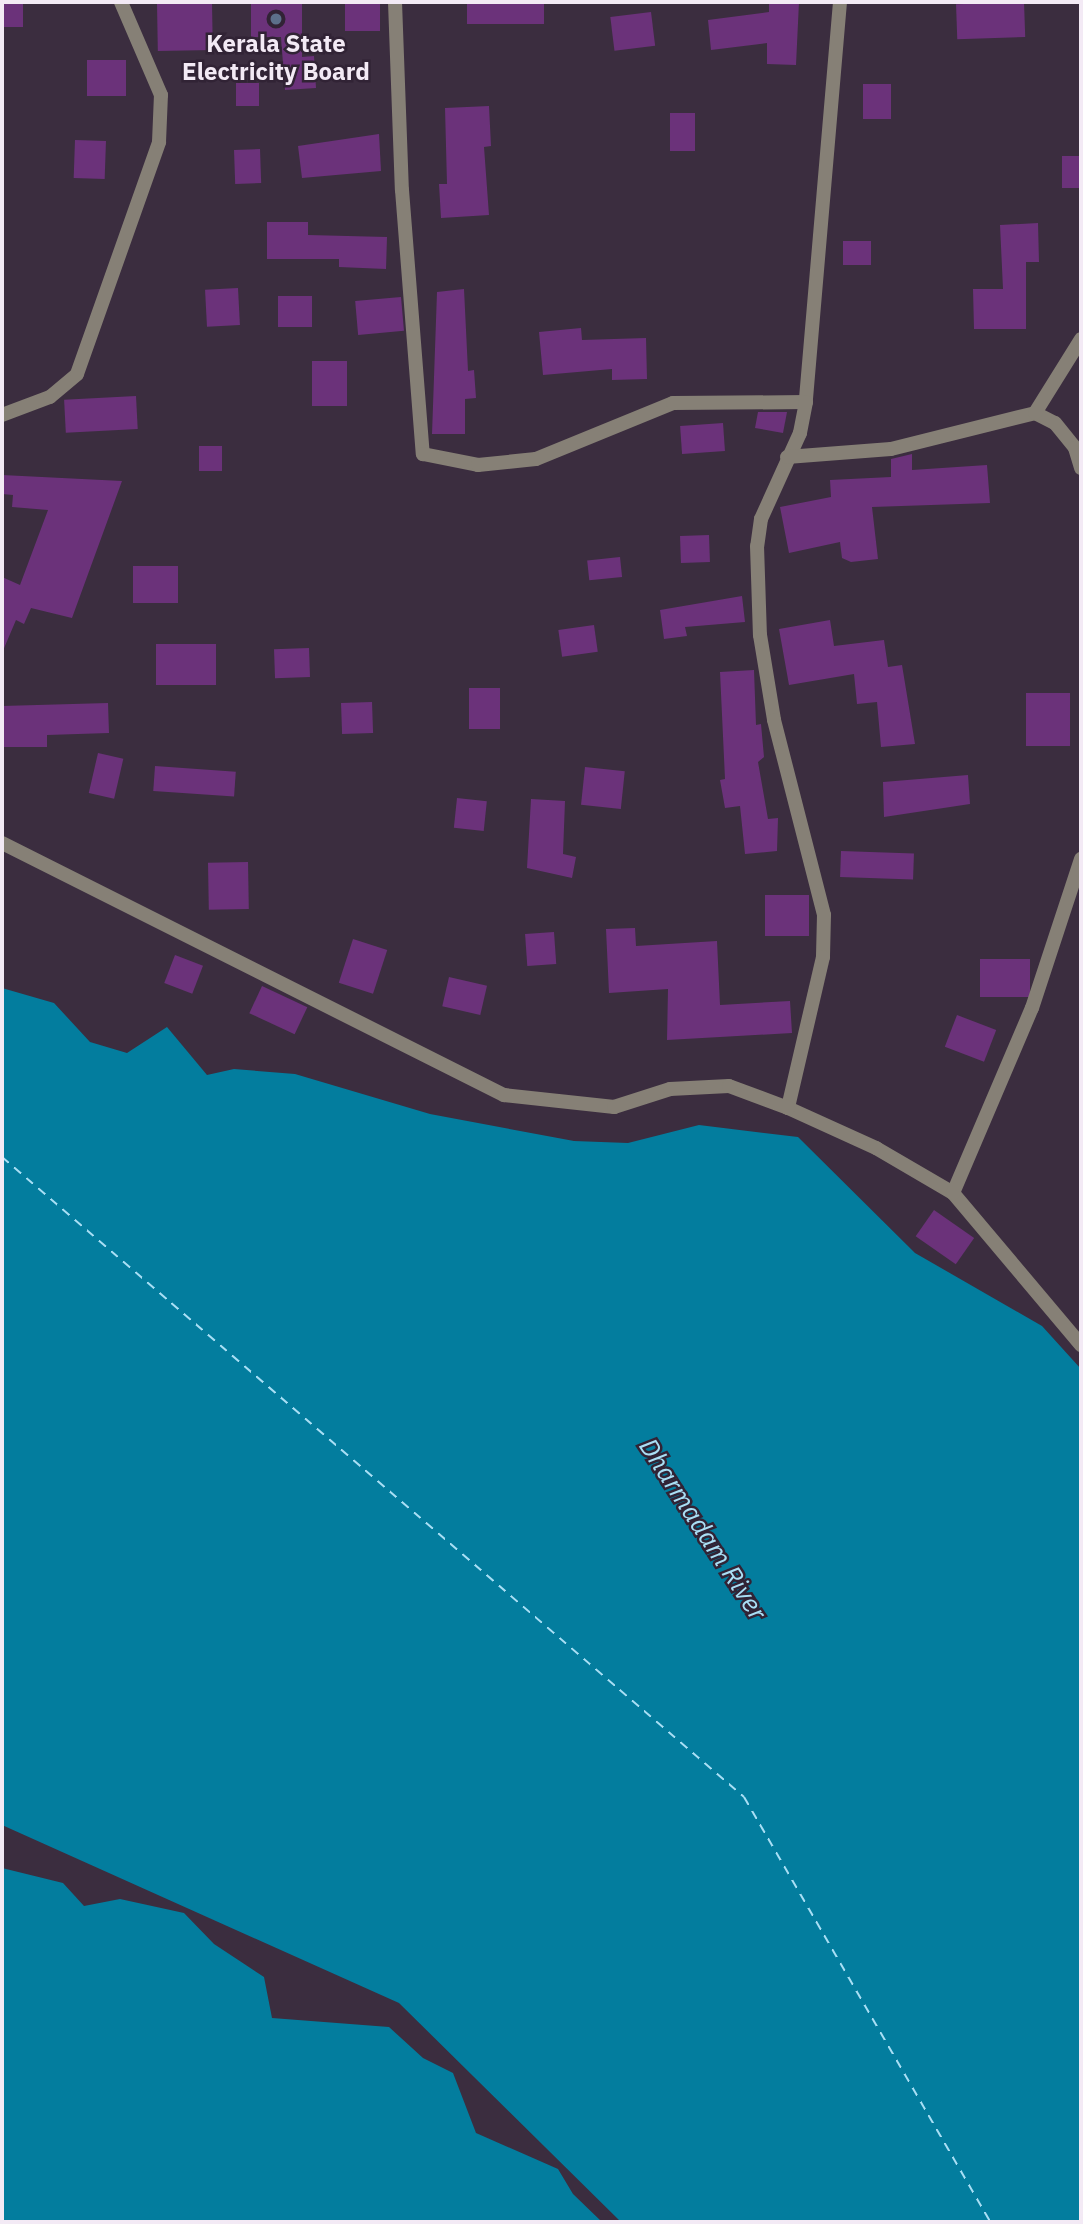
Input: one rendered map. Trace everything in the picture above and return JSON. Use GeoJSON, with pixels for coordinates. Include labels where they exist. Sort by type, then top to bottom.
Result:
{"type":"FeatureCollection","features":[{"type":"Feature","properties":{"kind":"street"},"geometry":{"type":"LineString","coordinates":[[2,415],[50,397],[77,374],[159,142],[161,95],[121,2]]}},
{"type":"Feature","properties":{"kind":"street"},"geometry":{"type":"LineString","coordinates":[[396,2],[402,190],[423,454],[478,465],[536,459],[673,403],[806,402]]}},
{"type":"Feature","properties":{"kind":"street"},"geometry":{"type":"LineString","coordinates":[[788,1108],[824,939],[824,915],[774,720],[756,584],[761,519],[806,402],[840,2]]}},
{"type":"Feature","properties":{"kind":"street"},"geometry":{"type":"LineString","coordinates":[[787,457],[891,449],[1035,412],[1081,340]]}},
{"type":"Feature","properties":{"kind":"street"},"geometry":{"type":"LineString","coordinates":[[1035,412],[1055,423],[1075,448],[1081,468]]}},
{"type":"Feature","properties":{"kind":"street"},"geometry":{"type":"LineString","coordinates":[[2,843],[504,1095],[614,1107],[670,1089],[730,1086],[788,1108],[876,1148],[953,1193],[1081,1345]]}},
{"type":"Feature","properties":{"kind":"street"},"geometry":{"type":"LineString","coordinates":[[953,1193],[1032,1008],[1081,859]]}},
{"type":"Feature","properties":{"kind":"water","name":"Dharmadam River"},"geometry":{"type":"Polygon","coordinates":[[[2,988],[54,1003],[90,1042],[127,1053],[167,1027],[207,1075],[234,1069],[295,1074],[430,1114],[574,1141],[628,1143],[699,1125],[798,1137],[915,1253],[1042,1326],[1081,1369],[1081,2222],[621,2222],[399,2003],[2,1825],[2,988]]]}},
{"type":"Feature","properties":{"kind":"water"},"geometry":{"type":"Polygon","coordinates":[[[2,1868],[63,1883],[84,1906],[120,1899],[184,1913],[214,1944],[264,1977],[272,2018],[389,2027],[423,2058],[453,2073],[476,2133],[558,2169],[573,2194],[602,2222],[2,2222],[2,1868]]]}},
{"type":"Feature","properties":{"kind":"building"},"geometry":{"type":"Polygon","coordinates":[[[2,2],[23,2],[23,27],[2,27],[2,2]]]}},
{"type":"Feature","properties":{"kind":"building"},"geometry":{"type":"Polygon","coordinates":[[[251,2],[302,2],[302,57],[314,56],[316,88],[285,90],[281,37],[251,37],[251,2]]]}},
{"type":"Feature","properties":{"kind":"building"},"geometry":{"type":"Polygon","coordinates":[[[345,2],[380,2],[380,31],[345,31],[345,2]]]}},
{"type":"Feature","properties":{"kind":"building"},"geometry":{"type":"Polygon","coordinates":[[[467,2],[544,2],[544,24],[467,24],[467,2]]]}},
{"type":"Feature","properties":{"kind":"building"},"geometry":{"type":"Polygon","coordinates":[[[769,2],[799,2],[796,65],[767,64],[767,43],[711,50],[708,20],[769,12],[769,2]]]}},
{"type":"Feature","properties":{"kind":"building"},"geometry":{"type":"Polygon","coordinates":[[[1024,2],[1025,37],[957,39],[956,4],[1024,2]]]}},
{"type":"Feature","properties":{"kind":"building"},"geometry":{"type":"Polygon","coordinates":[[[212,3],[213,50],[158,51],[157,4],[212,3]]]}},
{"type":"Feature","properties":{"kind":"building"},"geometry":{"type":"Polygon","coordinates":[[[651,12],[655,46],[614,51],[610,17],[651,12]]]}},
{"type":"Feature","properties":{"kind":"building"},"geometry":{"type":"Polygon","coordinates":[[[87,60],[126,60],[126,96],[87,96],[87,60]]]}},
{"type":"Feature","properties":{"kind":"building"},"geometry":{"type":"Polygon","coordinates":[[[236,83],[259,83],[259,106],[236,106],[236,83]]]}},
{"type":"Feature","properties":{"kind":"building"},"geometry":{"type":"Polygon","coordinates":[[[863,84],[891,84],[891,119],[863,119],[863,84]]]}},
{"type":"Feature","properties":{"kind":"building"},"geometry":{"type":"Polygon","coordinates":[[[489,106],[491,146],[484,147],[489,215],[441,218],[439,184],[447,184],[445,108],[489,106]]]}},
{"type":"Feature","properties":{"kind":"building"},"geometry":{"type":"Polygon","coordinates":[[[670,113],[695,113],[695,151],[670,151],[670,113]]]}},
{"type":"Feature","properties":{"kind":"building"},"geometry":{"type":"Polygon","coordinates":[[[379,134],[381,171],[302,178],[298,146],[379,134]]]}},
{"type":"Feature","properties":{"kind":"building"},"geometry":{"type":"Polygon","coordinates":[[[75,140],[106,141],[105,179],[74,178],[75,140]]]}},
{"type":"Feature","properties":{"kind":"building"},"geometry":{"type":"Polygon","coordinates":[[[260,149],[261,183],[235,184],[234,150],[260,149]]]}},
{"type":"Feature","properties":{"kind":"building"},"geometry":{"type":"Polygon","coordinates":[[[1062,156],[1081,156],[1081,188],[1062,188],[1062,156]]]}},
{"type":"Feature","properties":{"kind":"building"},"geometry":{"type":"Polygon","coordinates":[[[267,222],[308,222],[308,235],[387,237],[386,269],[339,267],[339,259],[267,259],[267,222]]]}},
{"type":"Feature","properties":{"kind":"building"},"geometry":{"type":"Polygon","coordinates":[[[1038,223],[1039,262],[1026,262],[1026,329],[974,329],[973,289],[1003,289],[1000,225],[1038,223]]]}},
{"type":"Feature","properties":{"kind":"building"},"geometry":{"type":"Polygon","coordinates":[[[843,241],[871,241],[871,265],[843,265],[843,241]]]}},
{"type":"Feature","properties":{"kind":"building"},"geometry":{"type":"Polygon","coordinates":[[[238,288],[240,325],[207,327],[205,290],[238,288]]]}},
{"type":"Feature","properties":{"kind":"building"},"geometry":{"type":"Polygon","coordinates":[[[464,289],[468,371],[474,370],[476,398],[465,399],[465,434],[432,434],[437,292],[464,289]]]}},
{"type":"Feature","properties":{"kind":"building"},"geometry":{"type":"Polygon","coordinates":[[[278,296],[312,296],[312,327],[278,327],[278,296]]]}},
{"type":"Feature","properties":{"kind":"building"},"geometry":{"type":"Polygon","coordinates":[[[401,297],[404,331],[358,335],[355,301],[401,297]]]}},
{"type":"Feature","properties":{"kind":"building"},"geometry":{"type":"Polygon","coordinates":[[[581,328],[582,340],[646,338],[647,379],[612,380],[612,369],[543,375],[539,332],[581,328]]]}},
{"type":"Feature","properties":{"kind":"building"},"geometry":{"type":"Polygon","coordinates":[[[312,361],[347,361],[347,406],[312,406],[312,361]]]}},
{"type":"Feature","properties":{"kind":"building"},"geometry":{"type":"Polygon","coordinates":[[[136,396],[138,429],[66,433],[64,400],[136,396]]]}},
{"type":"Feature","properties":{"kind":"building"},"geometry":{"type":"Polygon","coordinates":[[[758,412],[787,412],[783,433],[755,428],[758,412]]]}},
{"type":"Feature","properties":{"kind":"building"},"geometry":{"type":"Polygon","coordinates":[[[723,423],[725,451],[682,454],[680,426],[723,423]]]}},
{"type":"Feature","properties":{"kind":"building"},"geometry":{"type":"Polygon","coordinates":[[[199,446],[222,446],[222,471],[199,471],[199,446]]]}},
{"type":"Feature","properties":{"kind":"building"},"geometry":{"type":"Polygon","coordinates":[[[912,454],[912,470],[987,465],[990,503],[872,507],[878,559],[851,562],[842,558],[840,542],[789,553],[780,507],[831,497],[830,480],[891,477],[891,459],[912,454]]]}},
{"type":"Feature","properties":{"kind":"building"},"geometry":{"type":"Polygon","coordinates":[[[2,475],[122,481],[72,618],[31,608],[24,624],[16,620],[2,653],[2,577],[20,585],[48,510],[12,507],[13,495],[2,494],[2,475]]]}},
{"type":"Feature","properties":{"kind":"building"},"geometry":{"type":"Polygon","coordinates":[[[709,535],[710,562],[681,563],[680,536],[709,535]]]}},
{"type":"Feature","properties":{"kind":"building"},"geometry":{"type":"Polygon","coordinates":[[[620,557],[622,577],[589,580],[587,560],[620,557]]]}},
{"type":"Feature","properties":{"kind":"building"},"geometry":{"type":"Polygon","coordinates":[[[133,566],[178,566],[178,603],[133,603],[133,566]]]}},
{"type":"Feature","properties":{"kind":"building"},"geometry":{"type":"Polygon","coordinates":[[[742,596],[745,622],[685,627],[687,636],[664,639],[660,610],[742,596]]]}},
{"type":"Feature","properties":{"kind":"building"},"geometry":{"type":"Polygon","coordinates":[[[830,620],[834,646],[884,640],[888,667],[902,665],[915,744],[881,747],[877,702],[857,704],[854,674],[789,685],[779,629],[830,620]]]}},
{"type":"Feature","properties":{"kind":"building"},"geometry":{"type":"Polygon","coordinates":[[[594,625],[598,652],[562,657],[558,630],[594,625]]]}},
{"type":"Feature","properties":{"kind":"building"},"geometry":{"type":"Polygon","coordinates":[[[156,644],[216,644],[216,685],[156,685],[156,644]]]}},
{"type":"Feature","properties":{"kind":"building"},"geometry":{"type":"Polygon","coordinates":[[[309,648],[310,677],[275,678],[274,649],[309,648]]]}},
{"type":"Feature","properties":{"kind":"building"},"geometry":{"type":"Polygon","coordinates":[[[754,670],[756,725],[761,724],[764,757],[758,762],[768,819],[778,818],[777,851],[745,854],[740,806],[725,808],[720,780],[725,779],[720,672],[754,670]]]}},
{"type":"Feature","properties":{"kind":"building"},"geometry":{"type":"Polygon","coordinates":[[[469,688],[500,688],[500,729],[469,729],[469,688]]]}},
{"type":"Feature","properties":{"kind":"building"},"geometry":{"type":"Polygon","coordinates":[[[1026,693],[1070,693],[1070,746],[1026,746],[1026,693]]]}},
{"type":"Feature","properties":{"kind":"building"},"geometry":{"type":"Polygon","coordinates":[[[372,702],[373,733],[342,734],[341,703],[372,702]]]}},
{"type":"Feature","properties":{"kind":"building"},"geometry":{"type":"Polygon","coordinates":[[[108,703],[109,733],[47,735],[47,747],[2,747],[2,706],[108,703]]]}},
{"type":"Feature","properties":{"kind":"building"},"geometry":{"type":"Polygon","coordinates":[[[98,753],[123,759],[114,799],[89,793],[98,753]]]}},
{"type":"Feature","properties":{"kind":"building"},"geometry":{"type":"Polygon","coordinates":[[[155,766],[236,772],[234,797],[153,791],[155,766]]]}},
{"type":"Feature","properties":{"kind":"building"},"geometry":{"type":"Polygon","coordinates":[[[585,767],[625,771],[621,809],[581,805],[585,767]]]}},
{"type":"Feature","properties":{"kind":"building"},"geometry":{"type":"Polygon","coordinates":[[[968,775],[970,804],[884,817],[883,782],[968,775]]]}},
{"type":"Feature","properties":{"kind":"building"},"geometry":{"type":"Polygon","coordinates":[[[457,798],[487,801],[484,831],[454,828],[457,798]]]}},
{"type":"Feature","properties":{"kind":"building"},"geometry":{"type":"Polygon","coordinates":[[[531,799],[565,801],[563,854],[576,857],[572,878],[527,868],[531,799]]]}},
{"type":"Feature","properties":{"kind":"building"},"geometry":{"type":"Polygon","coordinates":[[[841,851],[914,854],[913,880],[840,877],[841,851]]]}},
{"type":"Feature","properties":{"kind":"building"},"geometry":{"type":"Polygon","coordinates":[[[248,862],[249,909],[209,910],[208,863],[248,862]]]}},
{"type":"Feature","properties":{"kind":"building"},"geometry":{"type":"Polygon","coordinates":[[[765,895],[809,895],[809,936],[765,936],[765,895]]]}},
{"type":"Feature","properties":{"kind":"building"},"geometry":{"type":"Polygon","coordinates":[[[635,928],[636,946],[717,941],[720,1005],[790,1001],[792,1033],[667,1040],[668,989],[609,993],[606,929],[635,928]]]}},
{"type":"Feature","properties":{"kind":"building"},"geometry":{"type":"Polygon","coordinates":[[[554,932],[556,964],[527,966],[525,934],[554,932]]]}},
{"type":"Feature","properties":{"kind":"building"},"geometry":{"type":"Polygon","coordinates":[[[353,939],[387,950],[373,994],[339,983],[353,939]]]}},
{"type":"Feature","properties":{"kind":"building"},"geometry":{"type":"Polygon","coordinates":[[[175,955],[203,966],[192,994],[164,983],[175,955]]]}},
{"type":"Feature","properties":{"kind":"building"},"geometry":{"type":"Polygon","coordinates":[[[980,959],[1030,959],[1030,997],[980,997],[980,959]]]}},
{"type":"Feature","properties":{"kind":"building"},"geometry":{"type":"Polygon","coordinates":[[[449,977],[487,986],[480,1015],[442,1006],[449,977]]]}},
{"type":"Feature","properties":{"kind":"building"},"geometry":{"type":"Polygon","coordinates":[[[262,986],[307,1007],[295,1034],[249,1013],[262,986]]]}},
{"type":"Feature","properties":{"kind":"building"},"geometry":{"type":"Polygon","coordinates":[[[957,1015],[996,1030],[984,1062],[945,1047],[957,1015]]]}},
{"type":"Feature","properties":{"kind":"building"},"geometry":{"type":"Polygon","coordinates":[[[934,1210],[974,1238],[956,1264],[916,1236],[934,1210]]]}},
{"type":"Feature","properties":{"kind":"ferry route"},"geometry":{"type":"LineString","coordinates":[[2,1157],[744,1797],[990,2222]]}},
{"type":"Feature","properties":{"kind":"place","name":"Kerala State Electricity Board"},"geometry":{"type":"Point","coordinates":[276,19]}}]}
